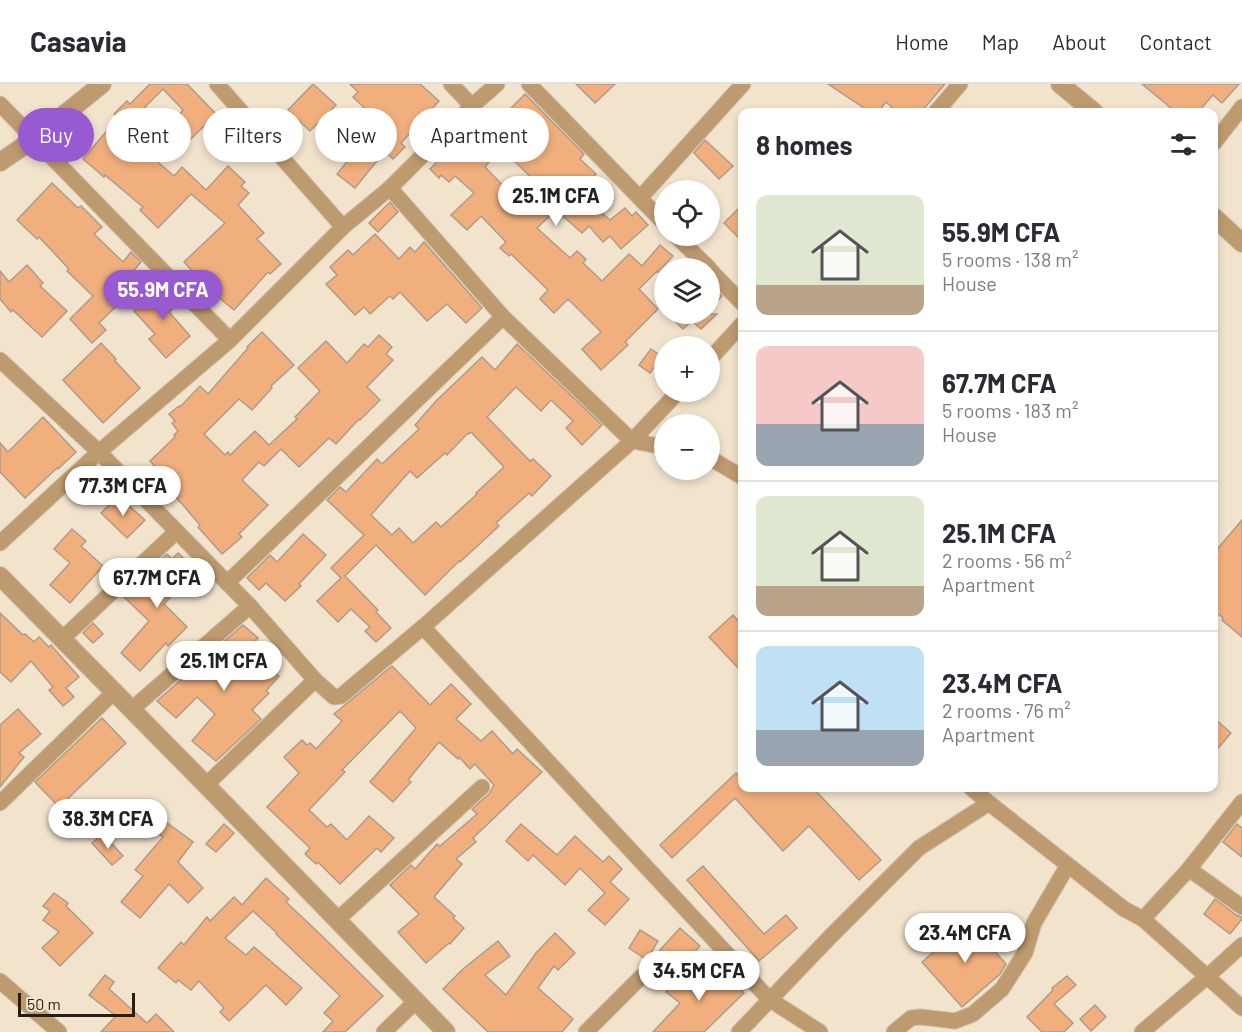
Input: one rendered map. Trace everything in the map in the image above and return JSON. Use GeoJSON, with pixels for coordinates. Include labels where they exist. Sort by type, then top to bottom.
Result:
{"type":"FeatureCollection","features":[{"type":"Feature","properties":{"kind":"street"},"geometry":{"type":"LineString","coordinates":[[72,108],[102,84]]}},
{"type":"Feature","properties":{"kind":"street"},"geometry":{"type":"LineString","coordinates":[[217,84],[343,227]]}},
{"type":"Feature","properties":{"kind":"street"},"geometry":{"type":"LineString","coordinates":[[451,84],[472,106]]}},
{"type":"Feature","properties":{"kind":"street"},"geometry":{"type":"LineString","coordinates":[[0,543],[99,452],[230,340],[343,227],[390,188],[497,84]]}},
{"type":"Feature","properties":{"kind":"street"},"geometry":{"type":"LineString","coordinates":[[529,84],[654,213]]}},
{"type":"Feature","properties":{"kind":"street"},"geometry":{"type":"LineString","coordinates":[[640,198],[743,84]]}},
{"type":"Feature","properties":{"kind":"street"},"geometry":{"type":"LineString","coordinates":[[939,108],[960,84]]}},
{"type":"Feature","properties":{"kind":"street"},"geometry":{"type":"LineString","coordinates":[[1060,84],[1089,108]]}},
{"type":"Feature","properties":{"kind":"street"},"geometry":{"type":"LineString","coordinates":[[0,104],[18,123]]}},
{"type":"Feature","properties":{"kind":"street"},"geometry":{"type":"LineString","coordinates":[[1218,138],[1242,107]]}},
{"type":"Feature","properties":{"kind":"street"},"geometry":{"type":"LineString","coordinates":[[0,162],[18,150]]}},
{"type":"Feature","properties":{"kind":"street"},"geometry":{"type":"LineString","coordinates":[[56,162],[230,340]]}},
{"type":"Feature","properties":{"kind":"street"},"geometry":{"type":"LineString","coordinates":[[390,188],[502,317],[632,441],[654,445]]}},
{"type":"Feature","properties":{"kind":"street"},"geometry":{"type":"LineString","coordinates":[[1218,221],[1242,243]]}},
{"type":"Feature","properties":{"kind":"street"},"geometry":{"type":"LineString","coordinates":[[686,246],[698,258]]}},
{"type":"Feature","properties":{"kind":"street"},"geometry":{"type":"LineString","coordinates":[[720,280],[738,299]]}},
{"type":"Feature","properties":{"kind":"street"},"geometry":{"type":"LineString","coordinates":[[227,583],[502,317]]}},
{"type":"Feature","properties":{"kind":"street"},"geometry":{"type":"LineString","coordinates":[[720,348],[738,328]]}},
{"type":"Feature","properties":{"kind":"street"},"geometry":{"type":"LineString","coordinates":[[0,360],[99,452],[250,606],[315,680],[334,698],[341,696],[423,627],[632,441],[669,402]]}},
{"type":"Feature","properties":{"kind":"street"},"geometry":{"type":"LineString","coordinates":[[720,464],[738,475]]}},
{"type":"Feature","properties":{"kind":"street"},"geometry":{"type":"LineString","coordinates":[[62,639],[176,532]]}},
{"type":"Feature","properties":{"kind":"street"},"geometry":{"type":"LineString","coordinates":[[0,576],[446,1032]]}},
{"type":"Feature","properties":{"kind":"street"},"geometry":{"type":"LineString","coordinates":[[131,710],[250,606]]}},
{"type":"Feature","properties":{"kind":"street"},"geometry":{"type":"LineString","coordinates":[[423,627],[769,999],[820,1032]]}},
{"type":"Feature","properties":{"kind":"street"},"geometry":{"type":"LineString","coordinates":[[206,785],[315,680]]}},
{"type":"Feature","properties":{"kind":"street"},"geometry":{"type":"LineString","coordinates":[[0,803],[114,692]]}},
{"type":"Feature","properties":{"kind":"street"},"geometry":{"type":"LineString","coordinates":[[337,920],[482,787]]}},
{"type":"Feature","properties":{"kind":"street"},"geometry":{"type":"LineString","coordinates":[[976,792],[1124,909],[1143,919],[1242,1008]]}},
{"type":"Feature","properties":{"kind":"street"},"geometry":{"type":"LineString","coordinates":[[1143,919],[1189,869],[1242,802]]}},
{"type":"Feature","properties":{"kind":"street"},"geometry":{"type":"LineString","coordinates":[[739,1032],[919,848],[989,803]]}},
{"type":"Feature","properties":{"kind":"street"},"geometry":{"type":"LineString","coordinates":[[894,1032],[911,1018],[955,1021],[973,1014],[1002,989],[1025,953],[1034,923],[1068,865]]}},
{"type":"Feature","properties":{"kind":"street"},"geometry":{"type":"LineString","coordinates":[[1189,869],[1242,907]]}},
{"type":"Feature","properties":{"kind":"street"},"geometry":{"type":"LineString","coordinates":[[1142,1032],[1242,945]]}},
{"type":"Feature","properties":{"kind":"street"},"geometry":{"type":"LineString","coordinates":[[586,1032],[641,977]]}},
{"type":"Feature","properties":{"kind":"street"},"geometry":{"type":"LineString","coordinates":[[0,981],[59,1032]]}},
{"type":"Feature","properties":{"kind":"street"},"geometry":{"type":"LineString","coordinates":[[384,1032],[416,1001]]}},
{"type":"Feature","properties":{"kind":"building"},"geometry":{"type":"Polygon","coordinates":[[[150,84],[187,84],[210,108],[203,108],[203,127],[191,139],[191,108],[181,108],[163,89],[146,108],[120,108],[127,101],[130,104],[150,84]]]}},
{"type":"Feature","properties":{"kind":"building"},"geometry":{"type":"Polygon","coordinates":[[[313,84],[336,105],[333,108],[315,108],[315,126],[310,131],[303,124],[303,108],[290,108],[313,84]]]}},
{"type":"Feature","properties":{"kind":"building"},"geometry":{"type":"Polygon","coordinates":[[[350,84],[420,84],[439,101],[433,108],[409,108],[409,134],[401,143],[405,147],[397,155],[397,108],[364,108],[353,97],[358,92],[350,84]]]}},
{"type":"Feature","properties":{"kind":"building"},"geometry":{"type":"Polygon","coordinates":[[[576,84],[615,84],[595,103],[576,84]]]}},
{"type":"Feature","properties":{"kind":"building"},"geometry":{"type":"Polygon","coordinates":[[[828,84],[945,84],[924,108],[893,108],[886,102],[881,108],[864,108],[828,84]]]}},
{"type":"Feature","properties":{"kind":"building"},"geometry":{"type":"Polygon","coordinates":[[[1142,84],[1239,84],[1222,103],[1213,95],[1202,108],[1171,108],[1142,84]]]}},
{"type":"Feature","properties":{"kind":"building"},"geometry":{"type":"Polygon","coordinates":[[[525,94],[539,108],[511,108],[525,94]]]}},
{"type":"Feature","properties":{"kind":"building"},"geometry":{"type":"Polygon","coordinates":[[[549,118],[584,154],[580,159],[596,174],[578,192],[610,220],[625,208],[632,216],[636,212],[648,225],[621,249],[610,236],[603,242],[589,226],[582,233],[556,210],[537,228],[570,258],[577,251],[586,259],[583,263],[602,281],[629,254],[642,266],[659,246],[673,256],[654,258],[654,274],[639,289],[654,305],[654,313],[625,342],[628,345],[601,370],[582,349],[601,332],[568,299],[554,313],[540,299],[548,290],[511,254],[509,256],[500,248],[506,242],[481,216],[467,230],[451,215],[474,193],[455,176],[449,182],[441,175],[439,178],[430,169],[437,162],[489,162],[485,167],[520,203],[538,184],[515,162],[549,162],[549,118]]]}},
{"type":"Feature","properties":{"kind":"building"},"geometry":{"type":"Polygon","coordinates":[[[106,132],[106,162],[158,162],[174,176],[182,167],[206,190],[228,166],[245,182],[241,186],[249,193],[238,205],[264,233],[257,239],[281,264],[270,274],[268,272],[234,310],[211,291],[184,262],[225,223],[191,194],[158,228],[140,210],[143,207],[86,162],[94,162],[94,146],[106,132]]]}},
{"type":"Feature","properties":{"kind":"building"},"geometry":{"type":"Polygon","coordinates":[[[705,140],[733,166],[719,179],[694,153],[705,140]]]}},
{"type":"Feature","properties":{"kind":"building"},"geometry":{"type":"Polygon","coordinates":[[[347,162],[376,162],[355,188],[337,174],[347,162]]]}},
{"type":"Feature","properties":{"kind":"building"},"geometry":{"type":"Polygon","coordinates":[[[52,183],[78,208],[81,206],[102,227],[94,234],[123,262],[131,252],[141,262],[122,285],[130,293],[99,323],[106,330],[92,343],[70,319],[93,296],[67,271],[69,269],[39,237],[37,239],[17,220],[52,183]]]}},
{"type":"Feature","properties":{"kind":"building"},"geometry":{"type":"Polygon","coordinates":[[[390,202],[398,212],[378,232],[369,223],[390,202]]]}},
{"type":"Feature","properties":{"kind":"building"},"geometry":{"type":"Polygon","coordinates":[[[738,209],[738,237],[724,223],[738,209]]]}},
{"type":"Feature","properties":{"kind":"building"},"geometry":{"type":"Polygon","coordinates":[[[375,234],[399,259],[410,247],[415,252],[424,242],[482,308],[466,323],[447,304],[427,321],[400,292],[393,299],[390,296],[370,314],[364,307],[355,315],[326,284],[337,275],[330,267],[348,250],[353,255],[375,234]]]}},
{"type":"Feature","properties":{"kind":"building"},"geometry":{"type":"Polygon","coordinates":[[[27,265],[43,283],[40,286],[67,311],[42,337],[13,310],[11,312],[0,299],[0,271],[9,282],[27,265]]]}},
{"type":"Feature","properties":{"kind":"building"},"geometry":{"type":"Polygon","coordinates":[[[162,285],[179,302],[169,312],[190,336],[166,358],[149,339],[155,334],[134,311],[162,285]]]}},
{"type":"Feature","properties":{"kind":"building"},"geometry":{"type":"Polygon","coordinates":[[[678,324],[689,324],[683,329],[678,324]]]}},
{"type":"Feature","properties":{"kind":"building"},"geometry":{"type":"Polygon","coordinates":[[[695,324],[706,324],[701,329],[695,324]]]}},
{"type":"Feature","properties":{"kind":"building"},"geometry":{"type":"Polygon","coordinates":[[[262,332],[294,365],[271,386],[272,388],[252,410],[239,399],[204,434],[225,455],[228,452],[230,455],[255,431],[269,445],[297,419],[295,417],[320,391],[298,368],[326,341],[347,363],[364,344],[368,347],[379,335],[392,347],[386,354],[393,360],[367,387],[380,400],[336,444],[329,438],[299,467],[281,449],[264,466],[259,462],[242,480],[268,505],[239,534],[242,537],[222,554],[161,481],[165,477],[150,461],[175,437],[178,431],[172,423],[175,421],[169,414],[180,407],[200,386],[208,394],[262,332]]]}},
{"type":"Feature","properties":{"kind":"building"},"geometry":{"type":"Polygon","coordinates":[[[101,343],[140,388],[103,423],[63,380],[101,343]]]}},
{"type":"Feature","properties":{"kind":"building"},"geometry":{"type":"Polygon","coordinates":[[[517,344],[602,425],[582,445],[566,428],[573,421],[551,400],[541,411],[516,387],[487,417],[530,461],[533,459],[551,476],[532,496],[529,493],[496,523],[499,526],[425,595],[376,545],[345,576],[378,610],[376,612],[391,628],[376,642],[365,631],[370,627],[351,609],[338,622],[317,601],[341,578],[331,568],[364,535],[327,500],[340,487],[346,492],[377,459],[382,464],[419,429],[415,425],[436,401],[482,357],[495,370],[517,344]],[[471,432],[468,433],[447,455],[445,453],[417,478],[410,471],[371,515],[392,535],[399,528],[413,543],[436,522],[441,527],[504,467],[471,432]]]}},
{"type":"Feature","properties":{"kind":"building"},"geometry":{"type":"Polygon","coordinates":[[[651,349],[654,351],[654,368],[650,373],[639,365],[651,349]]]}},
{"type":"Feature","properties":{"kind":"building"},"geometry":{"type":"Polygon","coordinates":[[[43,417],[76,452],[25,498],[0,472],[0,443],[8,452],[43,417]]]}},
{"type":"Feature","properties":{"kind":"building"},"geometry":{"type":"Polygon","coordinates":[[[118,496],[145,520],[127,538],[101,513],[118,496]]]}},
{"type":"Feature","properties":{"kind":"building"},"geometry":{"type":"Polygon","coordinates":[[[1242,520],[1242,637],[1222,620],[1223,618],[1218,614],[1218,548],[1242,520]]]}},
{"type":"Feature","properties":{"kind":"building"},"geometry":{"type":"Polygon","coordinates":[[[72,529],[86,541],[81,546],[103,566],[70,603],[50,585],[70,563],[54,549],[72,529]]]}},
{"type":"Feature","properties":{"kind":"building"},"geometry":{"type":"Polygon","coordinates":[[[303,534],[326,555],[299,584],[301,586],[285,601],[266,583],[259,590],[247,578],[270,555],[277,562],[303,534]]]}},
{"type":"Feature","properties":{"kind":"building"},"geometry":{"type":"Polygon","coordinates":[[[178,553],[196,570],[164,604],[187,627],[168,646],[166,643],[140,671],[121,653],[149,621],[123,596],[167,554],[172,559],[178,553]]]}},
{"type":"Feature","properties":{"kind":"building"},"geometry":{"type":"Polygon","coordinates":[[[0,613],[23,635],[25,634],[34,642],[39,637],[49,647],[51,645],[79,677],[66,688],[74,697],[63,706],[49,690],[53,687],[31,661],[11,682],[0,672],[0,613]]]}},
{"type":"Feature","properties":{"kind":"building"},"geometry":{"type":"Polygon","coordinates":[[[733,615],[738,621],[738,668],[709,637],[733,615]]]}},
{"type":"Feature","properties":{"kind":"building"},"geometry":{"type":"Polygon","coordinates":[[[93,623],[103,634],[93,643],[83,633],[93,623]]]}},
{"type":"Feature","properties":{"kind":"building"},"geometry":{"type":"Polygon","coordinates":[[[243,625],[258,638],[247,650],[279,676],[266,691],[269,693],[252,710],[261,719],[216,761],[192,741],[215,714],[197,697],[176,718],[157,701],[243,625]]]}},
{"type":"Feature","properties":{"kind":"building"},"geometry":{"type":"Polygon","coordinates":[[[392,666],[430,705],[451,684],[471,704],[456,719],[481,741],[492,731],[513,754],[517,749],[542,772],[473,838],[476,842],[456,859],[462,864],[434,897],[455,916],[453,918],[464,928],[450,944],[426,963],[398,932],[419,914],[390,885],[411,865],[415,869],[437,844],[440,846],[477,814],[472,809],[489,794],[494,785],[475,764],[470,769],[459,757],[458,759],[439,742],[408,780],[411,782],[393,802],[370,782],[416,728],[400,711],[342,770],[345,772],[309,810],[327,827],[331,824],[347,840],[369,816],[394,838],[381,852],[377,848],[340,884],[318,862],[316,864],[305,854],[310,848],[267,807],[299,773],[284,757],[302,740],[307,745],[310,743],[316,749],[342,721],[334,714],[392,666]]]}},
{"type":"Feature","properties":{"kind":"building"},"geometry":{"type":"Polygon","coordinates":[[[18,709],[41,734],[19,753],[24,757],[0,787],[0,725],[18,709]]]}},
{"type":"Feature","properties":{"kind":"building"},"geometry":{"type":"Polygon","coordinates":[[[102,718],[126,743],[59,807],[35,782],[102,718]]]}},
{"type":"Feature","properties":{"kind":"building"},"geometry":{"type":"Polygon","coordinates":[[[1218,722],[1231,733],[1218,748],[1218,722]]]}},
{"type":"Feature","properties":{"kind":"building"},"geometry":{"type":"Polygon","coordinates":[[[736,773],[738,792],[817,792],[881,860],[859,880],[809,826],[783,851],[735,798],[672,858],[660,845],[736,773]]]}},
{"type":"Feature","properties":{"kind":"building"},"geometry":{"type":"Polygon","coordinates":[[[166,822],[193,842],[178,862],[203,888],[188,903],[169,884],[140,918],[121,902],[143,876],[135,870],[163,837],[157,833],[166,822]]]}},
{"type":"Feature","properties":{"kind":"building"},"geometry":{"type":"Polygon","coordinates":[[[224,824],[234,833],[216,852],[206,844],[224,824]]]}},
{"type":"Feature","properties":{"kind":"building"},"geometry":{"type":"Polygon","coordinates":[[[521,824],[557,855],[575,836],[603,862],[609,856],[622,869],[610,882],[629,899],[605,925],[588,910],[605,893],[580,868],[565,885],[533,855],[528,861],[506,841],[521,824]]]}},
{"type":"Feature","properties":{"kind":"building"},"geometry":{"type":"Polygon","coordinates":[[[1237,824],[1242,828],[1242,857],[1223,842],[1237,824]]]}},
{"type":"Feature","properties":{"kind":"building"},"geometry":{"type":"Polygon","coordinates":[[[103,834],[123,856],[112,865],[92,843],[103,834]]]}},
{"type":"Feature","properties":{"kind":"building"},"geometry":{"type":"Polygon","coordinates":[[[703,866],[764,934],[786,915],[797,928],[759,961],[687,880],[703,866]]]}},
{"type":"Feature","properties":{"kind":"building"},"geometry":{"type":"Polygon","coordinates":[[[266,878],[289,899],[286,902],[383,996],[345,1032],[323,1032],[333,1021],[324,1013],[340,996],[253,911],[225,938],[246,955],[254,947],[302,988],[286,1005],[266,985],[229,1021],[220,1012],[224,1008],[199,981],[191,990],[178,980],[176,983],[158,968],[181,942],[184,945],[207,917],[210,921],[234,897],[242,905],[266,878]]]}},
{"type":"Feature","properties":{"kind":"building"},"geometry":{"type":"Polygon","coordinates":[[[54,893],[68,903],[66,906],[93,933],[60,966],[42,948],[59,932],[43,920],[50,911],[43,906],[54,893]]]}},
{"type":"Feature","properties":{"kind":"building"},"geometry":{"type":"Polygon","coordinates":[[[1215,899],[1242,917],[1230,934],[1204,914],[1215,899]]]}},
{"type":"Feature","properties":{"kind":"building"},"geometry":{"type":"Polygon","coordinates":[[[968,922],[980,935],[985,932],[995,944],[991,947],[1006,964],[1000,974],[962,1007],[922,962],[968,922]]]}},
{"type":"Feature","properties":{"kind":"building"},"geometry":{"type":"Polygon","coordinates":[[[680,928],[700,946],[680,968],[660,950],[680,928]]]}},
{"type":"Feature","properties":{"kind":"building"},"geometry":{"type":"Polygon","coordinates":[[[640,930],[658,941],[647,960],[629,948],[640,930]]]}},
{"type":"Feature","properties":{"kind":"building"},"geometry":{"type":"Polygon","coordinates":[[[555,933],[575,953],[558,970],[554,966],[538,988],[573,1019],[562,1032],[488,1032],[443,989],[463,969],[498,941],[510,956],[485,975],[506,995],[536,953],[555,933]]]}},
{"type":"Feature","properties":{"kind":"building"},"geometry":{"type":"Polygon","coordinates":[[[691,963],[717,985],[727,975],[744,993],[704,1032],[653,1032],[680,1003],[666,992],[691,963]]]}},
{"type":"Feature","properties":{"kind":"building"},"geometry":{"type":"Polygon","coordinates":[[[105,975],[114,982],[109,989],[147,1023],[156,1014],[174,1032],[101,1032],[116,1016],[89,995],[105,975]]]}},
{"type":"Feature","properties":{"kind":"building"},"geometry":{"type":"Polygon","coordinates":[[[1067,976],[1076,985],[1054,1004],[1073,1023],[1064,1032],[1042,1032],[1027,1017],[1053,990],[1052,988],[1067,976]]]}},
{"type":"Feature","properties":{"kind":"building"},"geometry":{"type":"Polygon","coordinates":[[[1095,1005],[1106,1017],[1091,1031],[1080,1019],[1095,1005]]]}}]}
